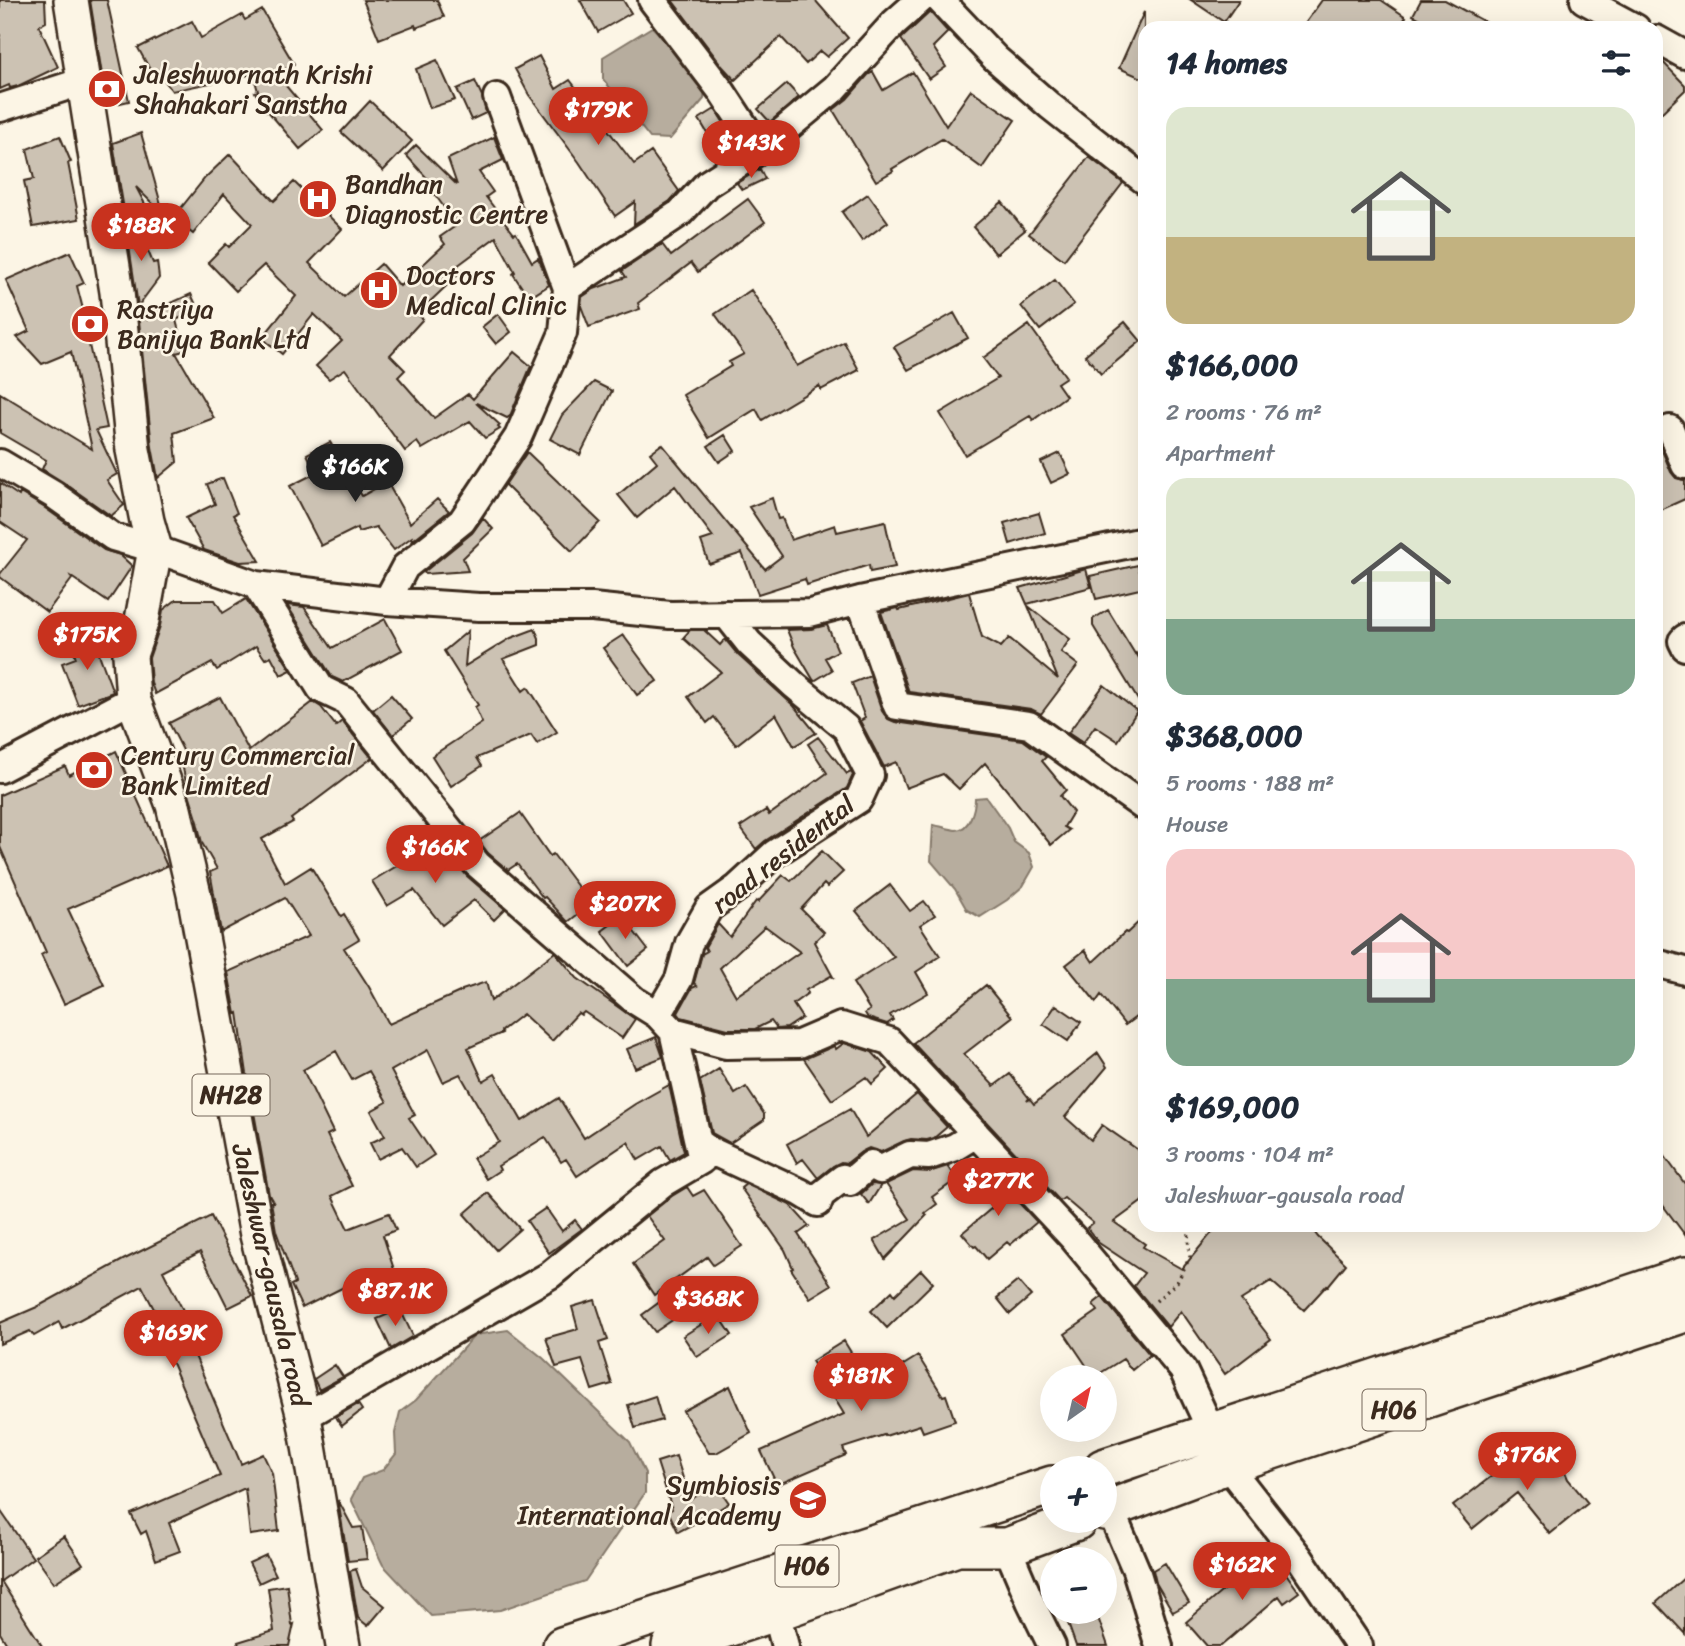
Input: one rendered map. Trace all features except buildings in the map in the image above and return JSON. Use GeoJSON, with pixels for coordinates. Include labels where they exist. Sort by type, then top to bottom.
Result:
{"type":"FeatureCollection","features":[{"type":"Feature","properties":{"kind":"highway","name":"H06"},"geometry":{"type":"LineString","coordinates":[[1117,1463],[1685,1276]]}},
{"type":"Feature","properties":{"kind":"highway","name":"H06"},"geometry":{"type":"LineString","coordinates":[[1117,1506],[1227,1465],[1684,1319]]}},
{"type":"Feature","properties":{"kind":"highway","name":"H06"},"geometry":{"type":"LineString","coordinates":[[562,1646],[1040,1489]]}},
{"type":"Feature","properties":{"kind":"highway","name":"H06"},"geometry":{"type":"LineString","coordinates":[[671,1646],[780,1629],[957,1547],[1007,1547],[1044,1533]]}},
{"type":"Feature","properties":{"kind":"main road","name":"Jaleshwar-gausala road"},"geometry":{"type":"LineString","coordinates":[[71,0],[117,292],[133,450],[155,549],[142,620],[130,655],[133,699],[173,805],[191,881],[257,1235],[304,1417],[343,1646]]}},
{"type":"Feature","properties":{"kind":"street"},"geometry":{"type":"LineString","coordinates":[[652,0],[722,92],[760,150]]}},
{"type":"Feature","properties":{"kind":"street"},"geometry":{"type":"LineString","coordinates":[[567,288],[680,214],[707,184],[760,150],[835,88],[894,23],[920,0]]}},
{"type":"Feature","properties":{"kind":"street"},"geometry":{"type":"LineString","coordinates":[[940,0],[995,58],[1050,106],[1138,175]]}},
{"type":"Feature","properties":{"kind":"street"},"geometry":{"type":"LineString","coordinates":[[1584,0],[1623,21]]}},
{"type":"Feature","properties":{"kind":"street"},"geometry":{"type":"LineString","coordinates":[[1663,43],[1685,55]]}},
{"type":"Feature","properties":{"kind":"street"},"geometry":{"type":"LineString","coordinates":[[0,108],[84,81]]}},
{"type":"Feature","properties":{"kind":"street"},"geometry":{"type":"LineString","coordinates":[[387,601],[405,567],[462,521],[518,437],[563,333],[567,288],[498,97]]}},
{"type":"Feature","properties":{"kind":"street"},"geometry":{"type":"LineString","coordinates":[[1670,429],[1685,465]]}},
{"type":"Feature","properties":{"kind":"street"},"geometry":{"type":"LineString","coordinates":[[0,463],[54,495],[113,537],[256,585],[387,601],[479,607],[592,607],[670,615],[810,613],[860,600],[1138,542]]}},
{"type":"Feature","properties":{"kind":"street"},"geometry":{"type":"LineString","coordinates":[[256,585],[321,689],[346,701],[477,864],[634,1000],[666,1023],[726,1045],[799,1044],[841,1026],[889,1041],[1073,1238],[1183,1370],[1227,1465],[1299,1557],[1359,1646]]}},
{"type":"Feature","properties":{"kind":"street"},"geometry":{"type":"LineString","coordinates":[[860,600],[897,706],[1029,725],[1138,803]]}},
{"type":"Feature","properties":{"kind":"street","name":"road residental"},"geometry":{"type":"LineString","coordinates":[[666,1023],[689,943],[709,908],[737,888],[775,854],[859,799],[870,775],[846,728],[749,643],[726,614]]}},
{"type":"Feature","properties":{"kind":"street"},"geometry":{"type":"LineString","coordinates":[[1685,638],[1682,641],[1685,648]]}},
{"type":"Feature","properties":{"kind":"street"},"geometry":{"type":"LineString","coordinates":[[0,769],[133,699]]}},
{"type":"Feature","properties":{"kind":"street"},"geometry":{"type":"LineString","coordinates":[[1663,965],[1685,971]]}},
{"type":"Feature","properties":{"kind":"street"},"geometry":{"type":"LineString","coordinates":[[304,1417],[550,1275],[663,1183],[702,1160],[666,1023]]}},
{"type":"Feature","properties":{"kind":"street"},"geometry":{"type":"LineString","coordinates":[[698,1142],[709,1150],[818,1203],[821,1195],[843,1178],[850,1182],[872,1164],[880,1170],[910,1155],[929,1156],[955,1147],[976,1134]]}},
{"type":"Feature","properties":{"kind":"street"},"geometry":{"type":"LineString","coordinates":[[1111,1533],[1136,1570],[1159,1646]]}},
{"type":"Feature","properties":{"kind":"street"},"geometry":{"type":"LineString","coordinates":[[1007,1547],[1052,1646]]}},
{"type":"Feature","properties":{"kind":"path"},"geometry":{"type":"LineString","coordinates":[[1137,1315],[1177,1282],[1190,1257],[1188,1237],[1190,1232]]}},
{"type":"Feature","properties":{"kind":"shaded area"},"geometry":{"type":"Polygon","coordinates":[[[652,27],[705,79],[704,99],[670,139],[650,138],[603,79],[603,57],[652,27]]]}},
{"type":"Feature","properties":{"kind":"shaded area"},"geometry":{"type":"Polygon","coordinates":[[[986,797],[1008,828],[1014,842],[1029,853],[1034,867],[1023,886],[980,917],[967,910],[955,889],[931,861],[933,825],[961,829],[971,818],[975,798],[986,797]]]}},
{"type":"Feature","properties":{"kind":"shaded area"},"geometry":{"type":"Polygon","coordinates":[[[508,1330],[543,1358],[630,1442],[645,1473],[645,1493],[585,1581],[500,1610],[431,1616],[383,1565],[351,1499],[362,1478],[383,1470],[396,1454],[395,1433],[400,1412],[416,1400],[475,1335],[508,1330]]]}},
{"type":"Feature","properties":{"kind":"place","name":"Jaleshwornath Krishi Shahakari Sanstha"},"geometry":{"type":"Point","coordinates":[107,89]}},
{"type":"Feature","properties":{"kind":"place","name":"Bandhan Diagnostic Centre"},"geometry":{"type":"Point","coordinates":[318,199]}},
{"type":"Feature","properties":{"kind":"place","name":"Doctors Medical Clinic"},"geometry":{"type":"Point","coordinates":[379,290]}},
{"type":"Feature","properties":{"kind":"place","name":"Rastriya Banijya Bank Ltd"},"geometry":{"type":"Point","coordinates":[90,324]}},
{"type":"Feature","properties":{"kind":"place","name":"Century Commercial Bank Limited"},"geometry":{"type":"Point","coordinates":[94,770]}},
{"type":"Feature","properties":{"kind":"place","name":"Symbiosis International Academy"},"geometry":{"type":"Point","coordinates":[808,1500]}}]}
